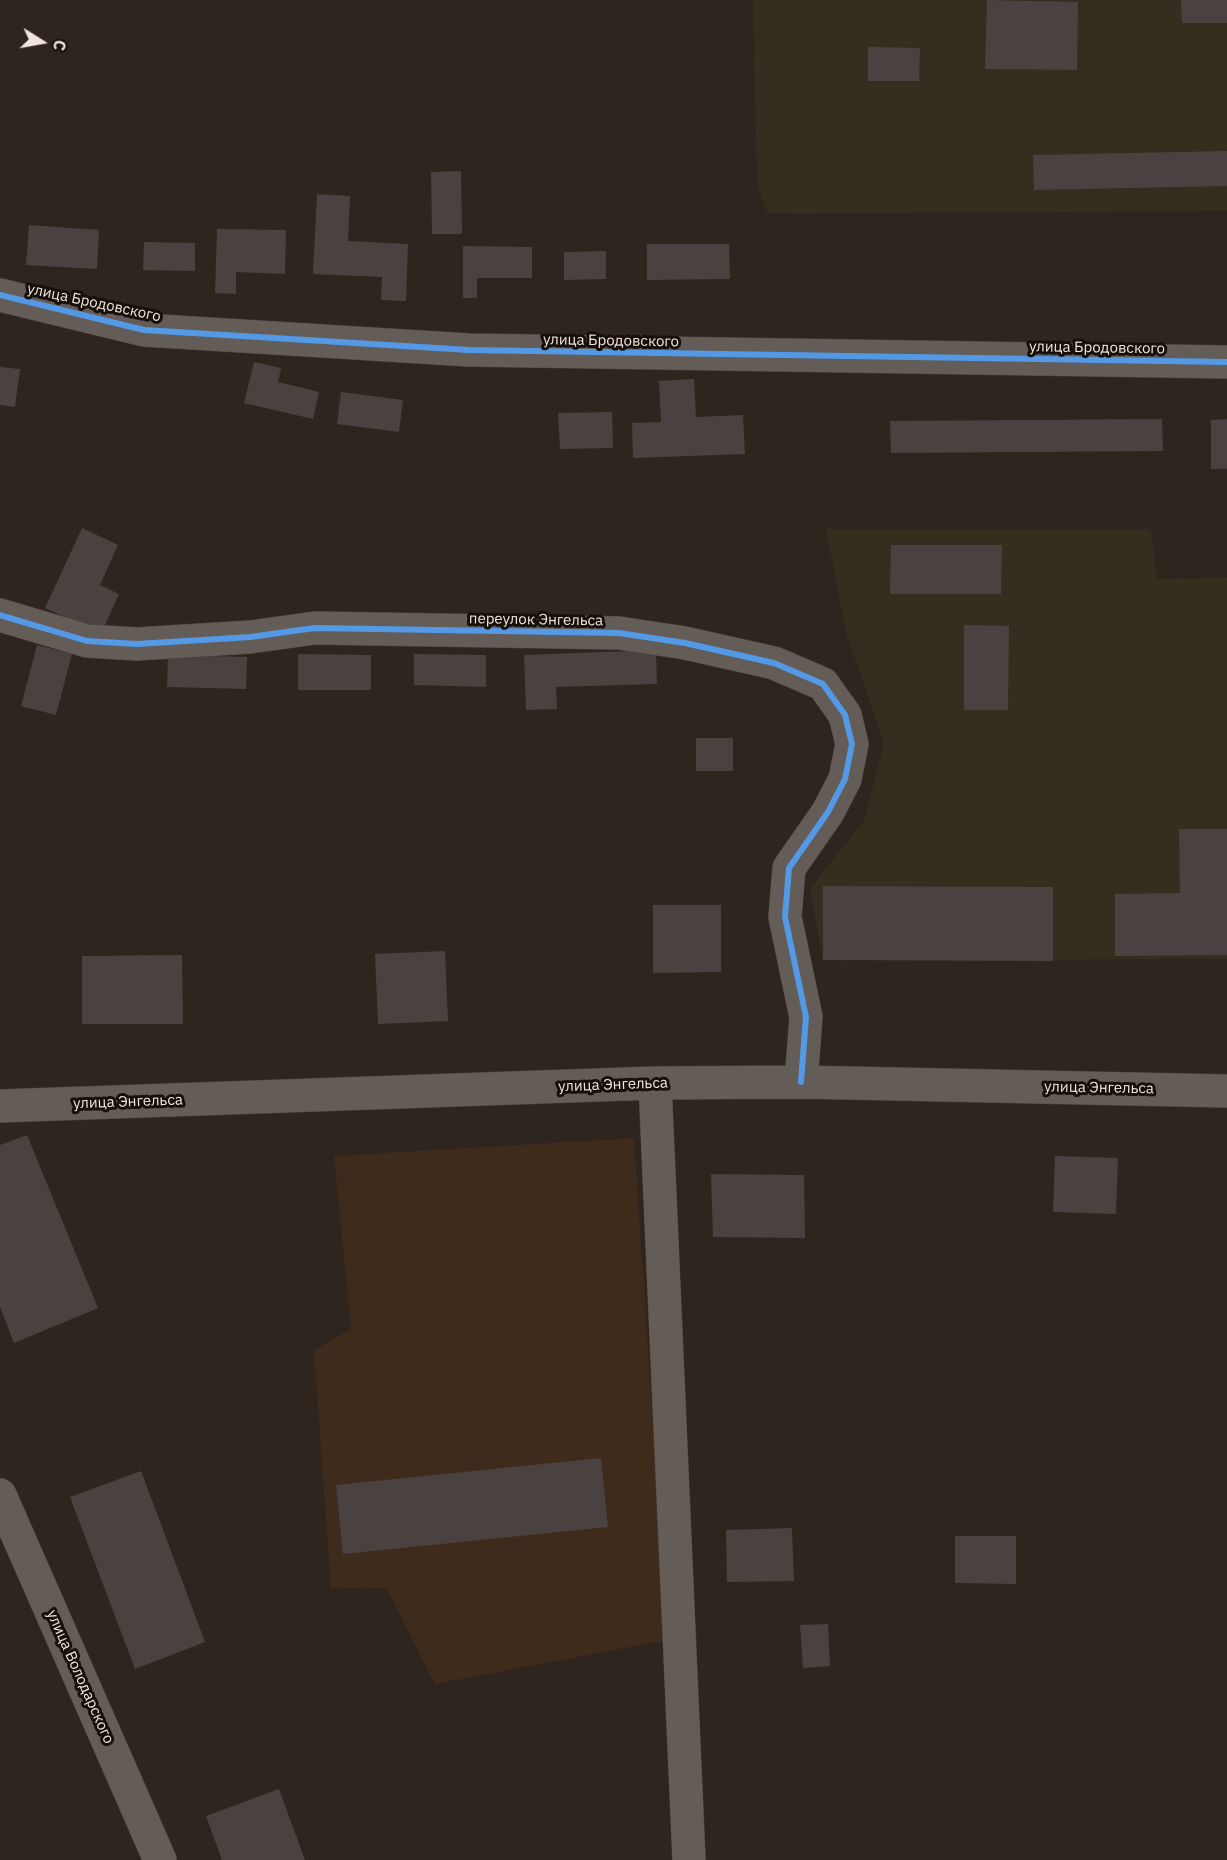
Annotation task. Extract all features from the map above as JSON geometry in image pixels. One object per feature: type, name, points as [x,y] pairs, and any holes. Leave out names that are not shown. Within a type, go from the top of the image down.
[{"type":"street","name":"улица Бродовского","points":[[0,295],[144,330],[469,350],[1227,362]]},
{"type":"street","name":"переулок Энгельса","points":[[0,615],[87,641],[137,644],[250,637],[315,628],[619,633],[685,643],[774,663],[823,684],[845,715],[852,744],[845,779],[828,812],[789,868],[785,917],[806,1017],[801,1082]]},
{"type":"street","name":"улица Энгельса","points":[[0,1106],[655,1083],[801,1082],[1227,1091]]},
{"type":"street","points":[[655,1083],[689,1860]]},
{"type":"street","name":"улица Володарского","points":[[0,1494],[160,1860]]},
{"type":"shaded area","points":[[753,0],[1227,0],[1227,211],[768,214],[757,183]]},
{"type":"shaded area","points":[[826,529],[1151,529],[1157,579],[1227,577],[1227,959],[823,960],[810,888],[864,821],[884,743],[846,633]]},
{"type":"shaded area","points":[[634,1138],[667,1640],[435,1684],[387,1588],[331,1589],[314,1350],[351,1329],[334,1156]]},
{"type":"building","points":[[987,0],[1078,2],[1077,70],[985,69]]},
{"type":"building","points":[[1181,0],[1227,0],[1227,23],[1182,23]]},
{"type":"building","points":[[868,47],[920,48],[919,81],[868,81]]},
{"type":"building","points":[[1227,151],[1227,186],[1034,190],[1033,155]]},
{"type":"building","points":[[461,171],[462,234],[432,234],[431,172]]},
{"type":"building","points":[[317,194],[350,196],[348,241],[408,244],[406,301],[381,300],[382,277],[313,274]]},
{"type":"building","points":[[29,225],[99,230],[97,269],[26,265]]},
{"type":"building","points":[[217,229],[286,230],[285,274],[236,272],[236,294],[215,293]]},
{"type":"building","points":[[144,242],[195,243],[195,271],[143,270]]},
{"type":"building","points":[[647,244],[729,244],[730,279],[647,280]]},
{"type":"building","points":[[463,246],[532,247],[532,278],[477,278],[477,298],[463,298]]},
{"type":"building","points":[[606,251],[606,279],[564,280],[564,252]]},
{"type":"building","points":[[254,362],[281,368],[278,382],[319,392],[313,419],[244,403]]},
{"type":"building","points":[[0,367],[20,369],[15,407],[0,405]]},
{"type":"building","points":[[694,379],[696,417],[743,415],[745,454],[633,458],[632,423],[661,422],[659,381]]},
{"type":"building","points":[[341,392],[403,400],[399,432],[337,424]]},
{"type":"building","points":[[612,412],[613,448],[560,449],[558,413]]},
{"type":"building","points":[[1162,419],[1163,451],[891,453],[890,421]]},
{"type":"building","points":[[1227,419],[1227,469],[1211,469],[1211,420]]},
{"type":"building","points":[[82,528],[118,545],[100,585],[119,594],[101,634],[45,608]]},
{"type":"building","points":[[891,545],[1002,545],[1001,594],[890,594]]},
{"type":"building","points":[[964,625],[1009,626],[1008,710],[964,710]]},
{"type":"building","points":[[37,645],[72,654],[56,715],[21,706]]},
{"type":"building","points":[[656,650],[657,684],[556,687],[557,709],[526,710],[524,655]]},
{"type":"building","points":[[298,654],[371,655],[371,690],[298,690]]},
{"type":"building","points":[[414,654],[486,655],[486,687],[414,685]]},
{"type":"building","points":[[168,655],[247,657],[246,689],[167,687]]},
{"type":"building","points":[[696,738],[733,738],[733,771],[696,771]]},
{"type":"building","points":[[1179,829],[1227,829],[1227,955],[1115,956],[1115,894],[1180,893]]},
{"type":"building","points":[[823,886],[1053,887],[1053,961],[823,960]]},
{"type":"building","points":[[653,905],[721,905],[721,972],[653,973]]},
{"type":"building","points":[[445,951],[448,1021],[378,1024],[375,954]]},
{"type":"building","points":[[182,955],[183,1024],[82,1024],[82,956]]},
{"type":"building","points":[[27,1135],[98,1308],[14,1343],[0,1307],[0,1145]]},
{"type":"building","points":[[1055,1156],[1118,1158],[1116,1214],[1053,1212]]},
{"type":"building","points":[[711,1174],[804,1175],[805,1238],[713,1237]]},
{"type":"building","points":[[601,1458],[608,1527],[343,1554],[336,1485]]},
{"type":"building","points":[[141,1471],[205,1642],[135,1669],[70,1497]]},
{"type":"building","points":[[792,1528],[794,1581],[727,1582],[726,1530]]},
{"type":"building","points":[[955,1536],[1016,1536],[1016,1584],[955,1583]]},
{"type":"building","points":[[828,1624],[830,1666],[803,1668],[800,1625]]},
{"type":"building","points":[[279,1789],[305,1860],[222,1860],[206,1816]]},
{"type":"cycle path","points":[[0,295],[144,330],[469,350],[1227,362]]},
{"type":"cycle path","points":[[0,615],[87,641],[137,644],[250,637],[315,628],[619,633],[685,643],[774,663],[823,684],[845,715],[852,744],[845,779],[828,812],[789,868],[785,917],[806,1017],[801,1082]]}]
